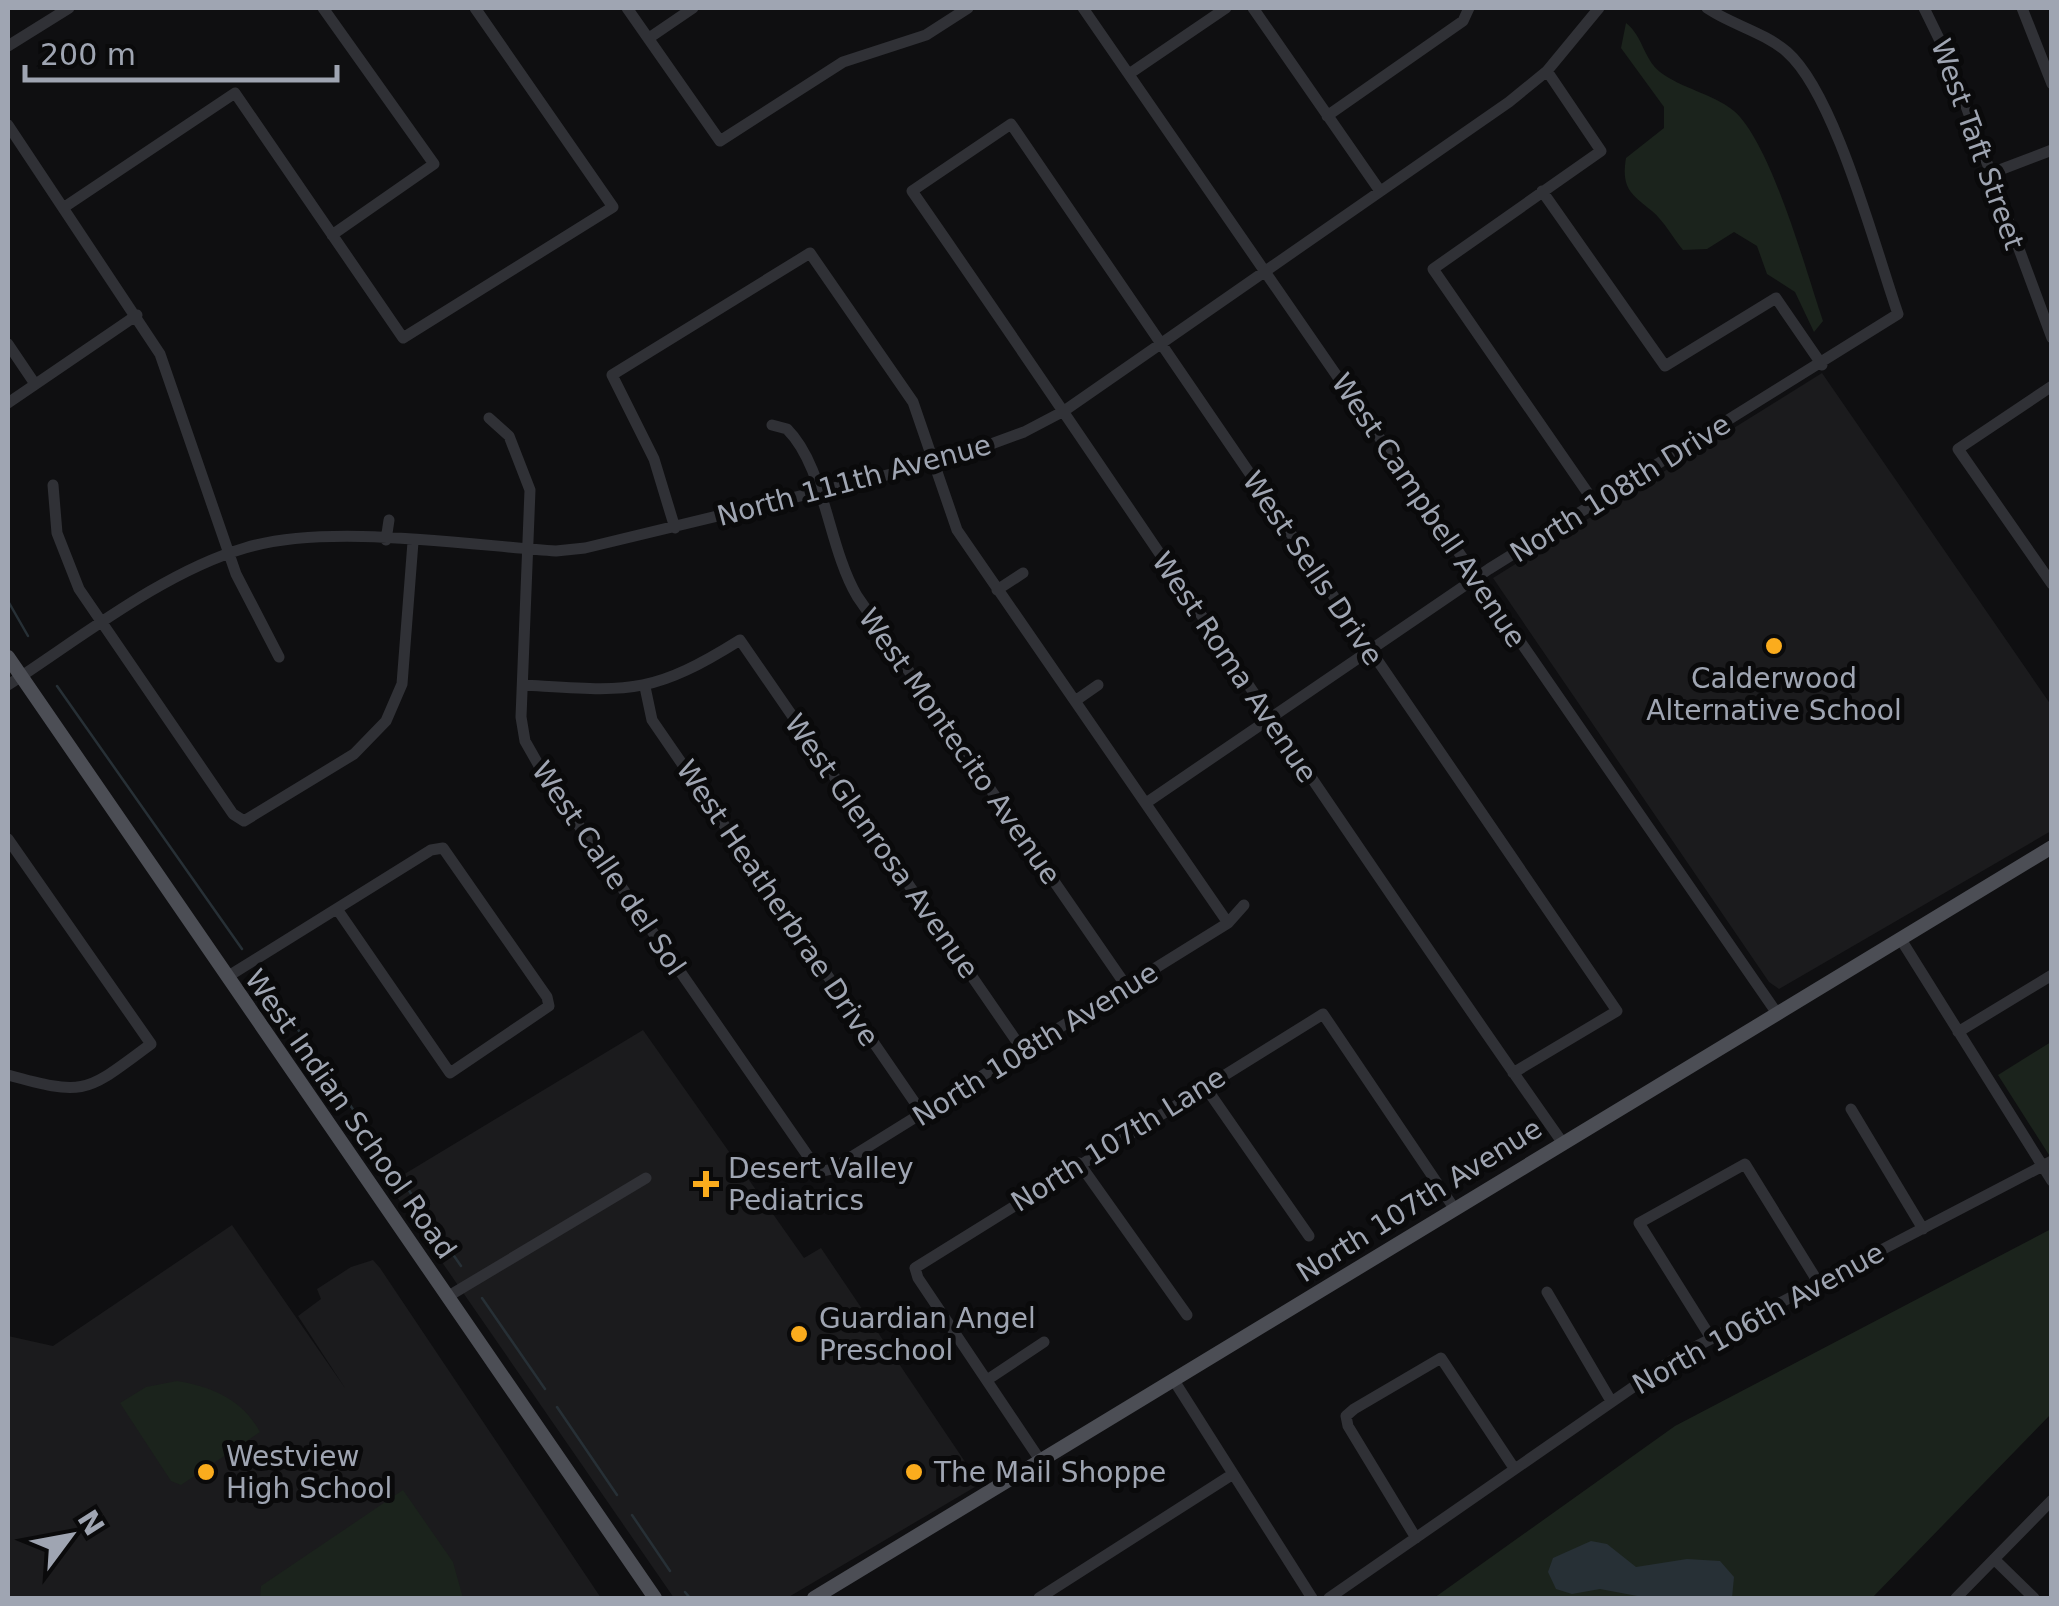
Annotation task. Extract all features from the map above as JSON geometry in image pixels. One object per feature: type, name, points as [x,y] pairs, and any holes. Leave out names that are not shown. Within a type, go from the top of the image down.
[{"type":"main road","name":"West Indian School Road","points":[[8,657],[14,681],[226,977],[655,1598]]},
{"type":"main road","name":"North 107th Avenue","points":[[814,1598],[2052,848]]},
{"type":"street","points":[[8,46],[69,8]]},
{"type":"street","points":[[323,8],[434,164],[332,234]]},
{"type":"street","points":[[63,208],[235,93],[404,338],[612,207],[475,8]]},
{"type":"street","points":[[627,8],[720,141],[844,62],[926,35],[968,8]]},
{"type":"street","points":[[649,38],[693,8]]},
{"type":"street","name":"West Campbell Avenue","points":[[1083,8],[1776,1012]]},
{"type":"street","points":[[1129,74],[1226,8]]},
{"type":"street","points":[[1253,8],[1380,190]]},
{"type":"street","points":[[1327,116],[1463,21],[1469,8]]},
{"type":"street","name":"North 111th Avenue","points":[[14,681],[193,568],[228,553],[297,538],[585,548],[934,464],[1024,432],[1064,411],[1547,71],[1598,8]]},
{"type":"street","name":"North 108th Drive","points":[[1146,803],[1474,578],[1822,365],[1898,314],[1825,107],[1808,74],[1772,41],[1706,8]]},
{"type":"street","name":"West Taft Street","points":[[1924,8],[1947,56],[2052,338]]},
{"type":"street","points":[[2022,8],[2052,84]]},
{"type":"street","points":[[1547,71],[1601,150],[1432,269],[1594,502]]},
{"type":"street","name":"West Roma Avenue","points":[[1011,124],[912,191],[1064,411],[1268,720],[1562,1142]]},
{"type":"street","name":"West Sells Drive","points":[[1011,124],[1368,652],[1617,1011],[1513,1073]]},
{"type":"street","points":[[8,125],[137,315],[168,373],[228,553],[253,613],[279,657]]},
{"type":"street","points":[[1989,174],[2052,150]]},
{"type":"street","points":[[1542,191],[1665,366],[1776,298],[1822,365]]},
{"type":"street","points":[[675,528],[654,458],[612,375],[810,253],[913,402],[940,490],[957,530],[1228,923]]},
{"type":"street","points":[[8,402],[137,315]]},
{"type":"street","points":[[8,344],[35,384]]},
{"type":"street","points":[[2052,386],[1958,449],[2052,584]]},
{"type":"street","name":"West Calle del Sol","points":[[488,418],[509,436],[524,467],[532,508],[521,718],[533,758],[819,1172]]},
{"type":"street","name":"West Montecito Avenue","points":[[772,425],[787,429],[799,440],[835,551],[857,596],[1127,987]]},
{"type":"street","points":[[53,485],[61,548],[79,589],[233,814],[244,821],[354,754],[391,714],[405,662],[413,542]]},
{"type":"street","points":[[386,540],[389,520]]},
{"type":"street","points":[[998,590],[1023,573]]},
{"type":"street","name":"West Glenrosa Avenue","points":[[645,687],[673,679],[740,640],[1024,1052]]},
{"type":"street","points":[[1075,700],[1098,684]]},
{"type":"street","points":[[523,685],[645,687]]},
{"type":"street","name":"West Heatherbrae Drive","points":[[645,687],[652,720],[922,1113]]},
{"type":"street","points":[[391,714],[406,722]]},
{"type":"street","points":[[8,840],[152,1044],[108,1076],[77,1090],[8,1075]]},
{"type":"street","points":[[226,977],[431,850],[443,848],[549,1006],[450,1073],[337,909]]},
{"type":"street","name":"North 108th Avenue","points":[[819,1172],[1024,1052],[1228,923],[1244,906]]},
{"type":"street","points":[[1900,938],[2046,1164],[2052,1181]]},
{"type":"street","points":[[1958,1032],[2052,975]]},
{"type":"street","name":"North 107th Lane","points":[[987,1380],[915,1268],[1204,1084],[1323,1014],[1454,1208]]},
{"type":"street","points":[[1204,1084],[1309,1236]]},
{"type":"street","points":[[1851,1109],[1923,1228]]},
{"type":"street","points":[[1079,1163],[1187,1315]]},
{"type":"street","points":[[1711,1338],[1639,1224],[1744,1164],[1818,1282]]},
{"type":"street","name":"North 106th Avenue","points":[[1330,1598],[1611,1401],[1711,1338],[2046,1164]]},
{"type":"street","points":[[447,1297],[646,1178]]},
{"type":"street","points":[[1547,1292],[1611,1401]]},
{"type":"street","points":[[1040,1460],[987,1380],[1044,1342]]},
{"type":"street","points":[[1416,1538],[1346,1416],[1441,1358],[1514,1468]]},
{"type":"street","points":[[1173,1379],[1312,1598]]},
{"type":"street","points":[[1039,1598],[1233,1474]]},
{"type":"street","points":[[1956,1598],[2052,1500]]},
{"type":"street","points":[[1994,1559],[2034,1598]]},
{"type":"shaded area","points":[[1626,23],[1660,72],[1725,105],[1748,127],[1786,209],[1823,321],[1814,332],[1795,292],[1767,274],[1757,246],[1734,232],[1707,249],[1683,250],[1629,189],[1626,158],[1664,128],[1664,107],[1621,48]]},
{"type":"shaded area","name":"Calderwood Alternative School","points":[[1822,373],[2051,705],[2051,831],[1779,989],[1769,982],[1493,578]]},
{"type":"shaded area","points":[[643,1030],[804,1258],[821,1248],[980,1484],[787,1598],[674,1598],[388,1184]]},
{"type":"shaded area","points":[[2051,1042],[2051,1158],[1998,1075]]},
{"type":"shaded area","name":"Westview High School","points":[[232,1225],[345,1388],[298,1316],[321,1299],[317,1289],[351,1267],[373,1260],[601,1598],[8,1598],[8,1336],[53,1346]]},
{"type":"shaded area","points":[[2051,1229],[2051,1414],[1872,1598],[1434,1598],[1675,1426]]},
{"type":"shaded area","points":[[177,1381],[225,1396],[244,1411],[260,1432],[181,1485],[171,1481],[120,1403],[146,1387]]},
{"type":"shaded area","points":[[403,1490],[453,1562],[463,1598],[260,1598],[261,1586]]},
{"type":"shaded area","points":[[1591,1541],[1607,1544],[1636,1567],[1687,1559],[1720,1561],[1734,1577],[1732,1598],[1648,1598],[1600,1589],[1572,1594],[1556,1589],[1548,1572],[1553,1558]]},
{"type":"waterway","points":[[8,601],[28,636]]},
{"type":"waterway","points":[[57,686],[242,949]]},
{"type":"waterway","points":[[259,973],[461,1266]]},
{"type":"waterway","points":[[482,1298],[545,1389]]},
{"type":"waterway","points":[[557,1407],[617,1495]]},
{"type":"waterway","points":[[632,1515],[670,1571]]},
{"type":"waterway","points":[[685,1592],[690,1598]]},
{"type":"place","name":"Calderwood Alternative School","points":[[1774,646]]},
{"type":"place","name":"Desert Valley Pediatrics","points":[[706,1184]]},
{"type":"place","name":"Guardian Angel Preschool","points":[[799,1334]]},
{"type":"place","name":"Westview High School","points":[[206,1472]]},
{"type":"place","name":"The Mail Shoppe","points":[[914,1472]]}]
